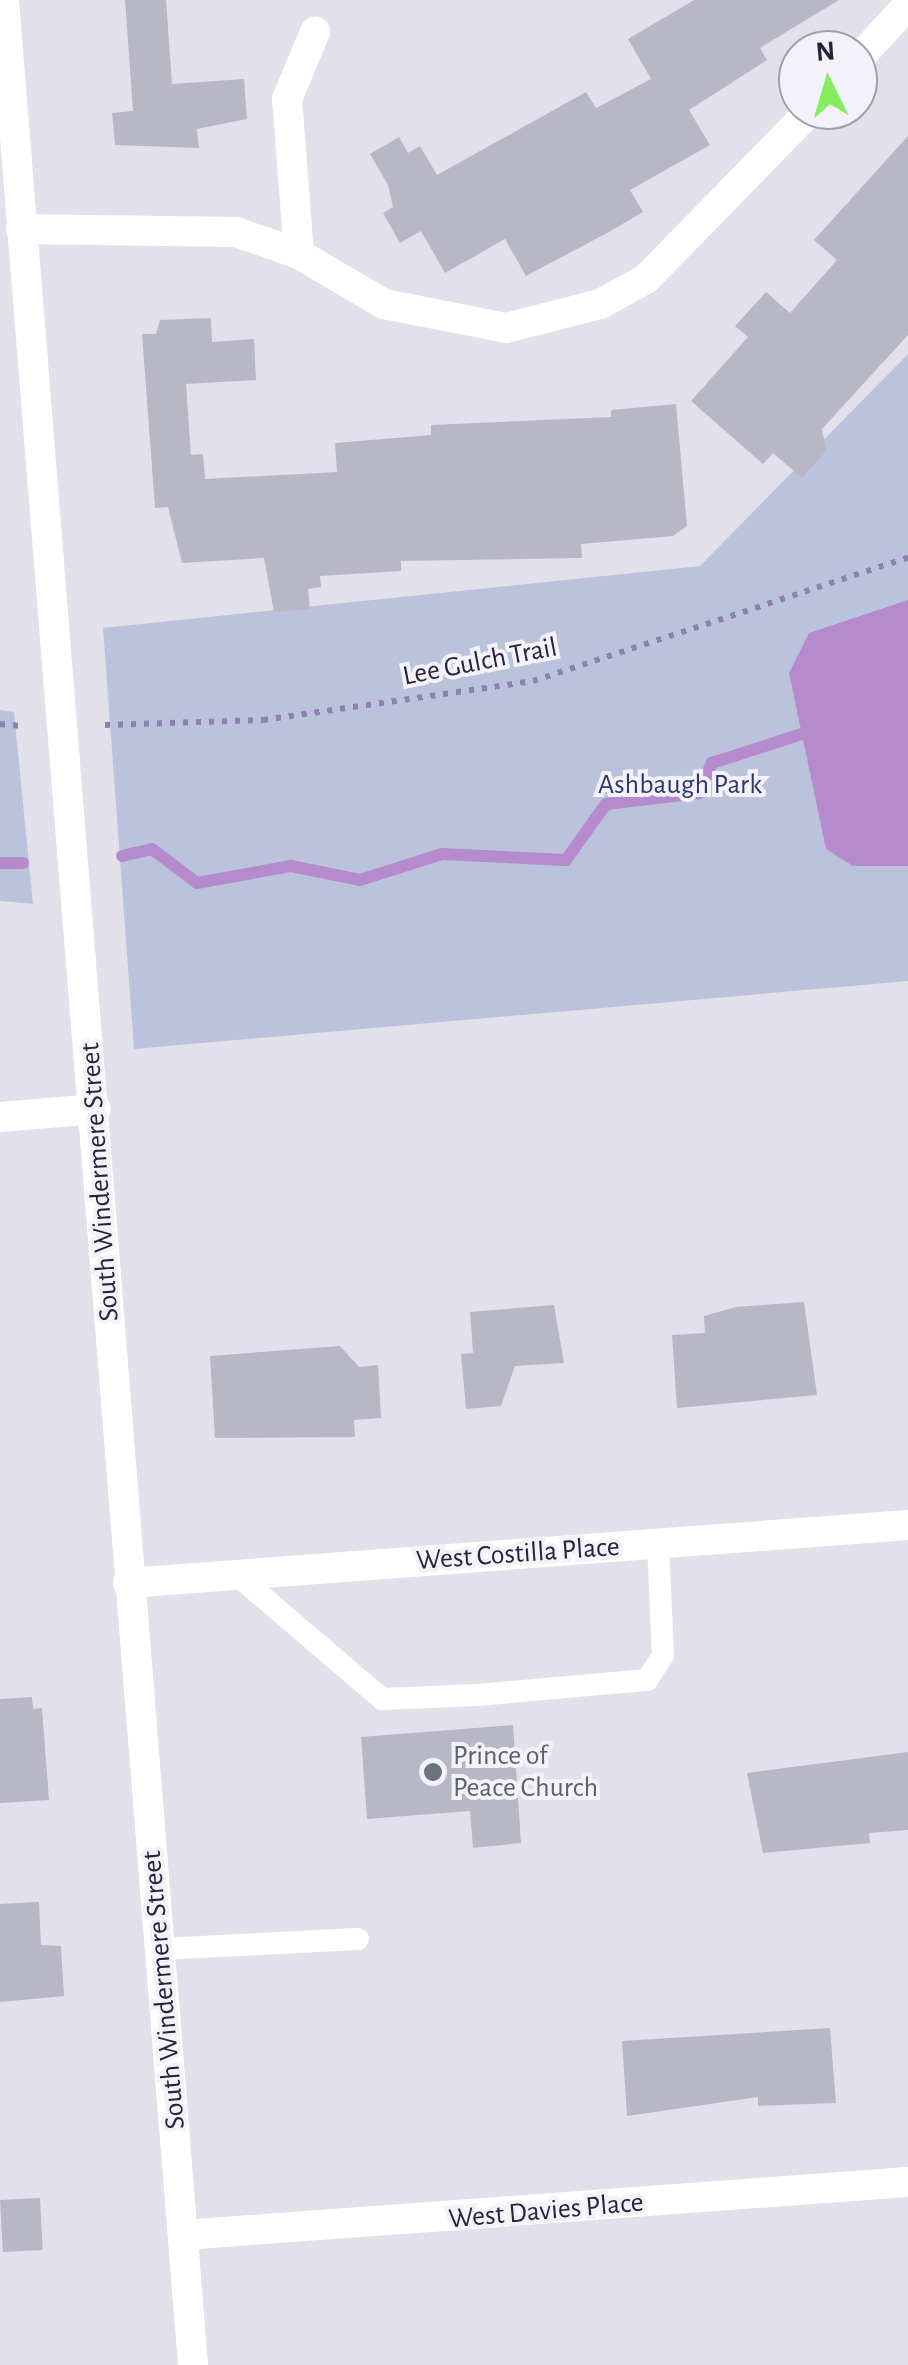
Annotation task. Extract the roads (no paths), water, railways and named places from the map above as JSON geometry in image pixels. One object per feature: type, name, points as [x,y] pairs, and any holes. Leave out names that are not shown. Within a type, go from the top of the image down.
[{"type":"street","name":"South Windermere Street","points":[[4,0],[96,1109],[128,1583],[193,2365]]},
{"type":"street","points":[[878,37],[908,4]]},
{"type":"street","points":[[299,254],[287,99],[315,32]]},
{"type":"street","points":[[21,230],[236,232],[299,254],[427,319],[506,328],[555,320],[600,304],[674,258],[792,130]]},
{"type":"street","points":[[0,1116],[96,1109]]},
{"type":"street","name":"West Costilla Place","points":[[128,1583],[908,1525]]},
{"type":"street","name":"West Davies Place","points":[[183,2235],[908,2182]]},
{"type":"lane","points":[[237,1575],[382,1699],[478,1695],[646,1680],[663,1655],[658,1544]]},
{"type":"lane","points":[[161,1949],[358,1939]]},
{"type":"waterway","points":[[122,856],[152,849],[197,883],[291,866],[360,880],[442,854],[566,860],[606,804],[699,793],[712,763],[802,734]]},
{"type":"waterway","points":[[0,863],[23,863]]},
{"type":"place","name":"Prince of Peace Church","points":[[433,1772]]},
{"type":"park label","name":"Ashbaugh Park","points":[[680,785]]}]
